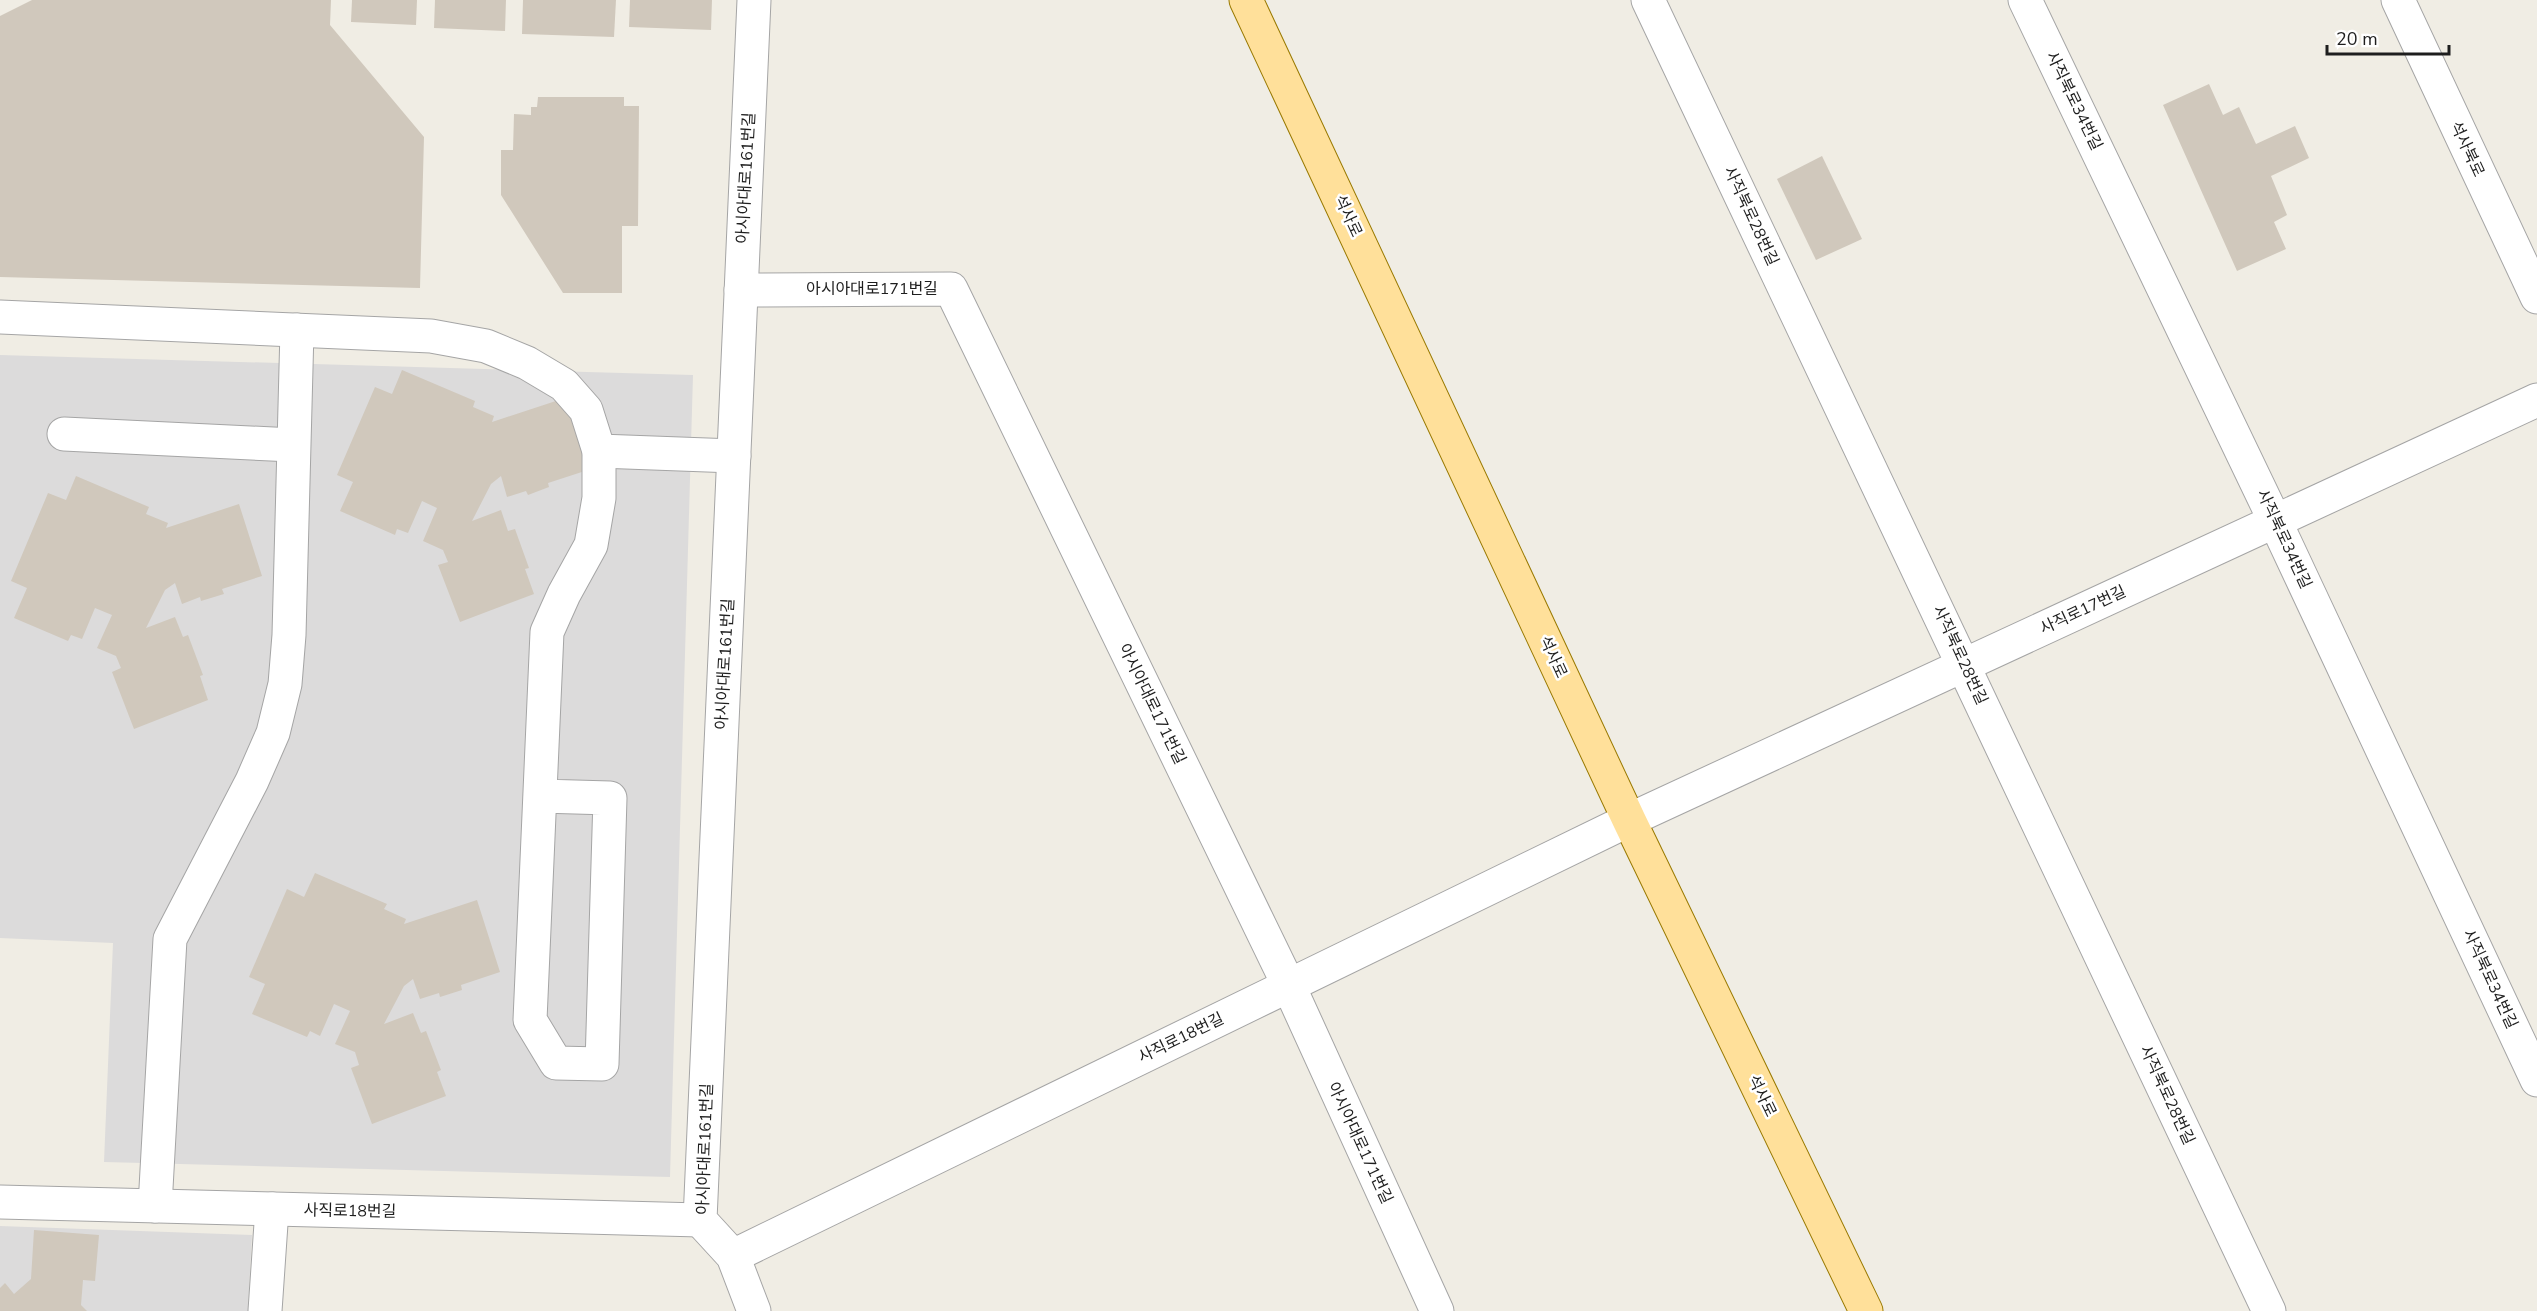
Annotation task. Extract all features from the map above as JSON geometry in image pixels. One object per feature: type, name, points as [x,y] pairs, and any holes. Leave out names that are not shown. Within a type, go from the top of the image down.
[{"type":"main road","name":"석사로","points":[[1255,6],[1629,819],[1866,1311]]},
{"type":"street","name":"아시아대로161번길","points":[[754,0],[700,1220],[733,1256],[754,1311]]},
{"type":"street","name":"사직북로28번길","points":[[1648,0],[1965,664],[2269,1311]]},
{"type":"street","name":"사직북로34번길","points":[[2025,0],[2275,521],[2537,1080]]},
{"type":"street","name":"석사북로","points":[[2398,0],[2537,297]]},
{"type":"street","name":"아시아대로171번길","points":[[741,290],[951,289],[1288,986],[1437,1311]]},
{"type":"street","points":[[0,316],[431,336],[486,346],[527,363],[564,385],[586,410],[599,451],[599,498],[591,545],[564,594],[547,632],[530,1020],[556,1063],[602,1064],[610,798],[540,796]]},
{"type":"street","points":[[155,1206],[170,939],[256,771],[273,733],[285,684],[289,635],[297,330]]},
{"type":"street","name":"사직로17번길","points":[[1629,819],[2537,400]]},
{"type":"street","points":[[64,434],[293,445]]},
{"type":"street","points":[[599,451],[734,456]]},
{"type":"street","name":"사직로18번길","points":[[733,1256],[1629,819]]},
{"type":"street","name":"사직로18번길","points":[[0,1202],[700,1220]]},
{"type":"street","points":[[265,1311],[272,1209]]},
{"type":"shaded area","points":[[0,355],[693,375],[670,1177],[104,1162],[113,943],[0,938]]},
{"type":"shaded area","points":[[0,1226],[252,1235],[248,1311],[0,1311]]},
{"type":"building","points":[[32,0],[331,0],[330,25],[424,137],[420,288],[0,277],[0,16]]},
{"type":"building","points":[[352,0],[417,0],[416,25],[351,22]]},
{"type":"building","points":[[435,0],[506,0],[505,31],[434,28]]},
{"type":"building","points":[[523,0],[616,0],[614,37],[522,34]]},
{"type":"building","points":[[630,0],[712,0],[711,30],[629,27]]},
{"type":"building","points":[[2209,84],[2223,115],[2239,107],[2256,144],[2295,126],[2309,158],[2271,176],[2287,215],[2274,222],[2286,249],[2237,271],[2163,105]]},
{"type":"building","points":[[538,97],[624,97],[624,106],[639,106],[638,226],[622,226],[622,293],[563,293],[501,195],[501,150],[513,150],[514,114],[531,115],[531,107],[537,107]]},
{"type":"building","points":[[1822,156],[1862,239],[1816,260],[1777,179]]},
{"type":"building","points":[[402,370],[475,401],[473,407],[494,416],[492,422],[565,398],[588,470],[548,483],[549,487],[528,495],[526,491],[507,497],[501,476],[491,484],[472,521],[501,510],[508,531],[515,529],[529,568],[525,569],[534,594],[460,622],[438,565],[448,562],[443,550],[423,541],[437,508],[422,501],[408,533],[397,529],[395,535],[340,511],[353,482],[337,475],[375,387],[392,394]]},
{"type":"building","points":[[76,476],[149,507],[146,514],[168,523],[166,528],[239,504],[262,576],[222,589],[224,594],[201,601],[200,597],[182,604],[175,583],[165,590],[146,628],[175,617],[183,637],[188,635],[203,675],[200,676],[208,700],[134,729],[112,672],[121,668],[116,656],[97,648],[112,615],[95,608],[82,639],[71,635],[68,641],[14,618],[27,588],[11,581],[48,493],[66,500]]},
{"type":"building","points":[[315,873],[387,904],[384,909],[406,919],[404,924],[477,900],[500,972],[461,985],[462,990],[440,997],[439,993],[420,999],[413,979],[404,986],[384,1024],[413,1013],[421,1033],[426,1031],[441,1070],[437,1072],[446,1096],[372,1124],[351,1068],[359,1065],[355,1052],[335,1044],[350,1011],[334,1004],[320,1036],[310,1031],[307,1037],[252,1014],[265,984],[249,977],[287,889],[304,897]]},
{"type":"building","points":[[34,1230],[99,1235],[95,1281],[83,1280],[81,1305],[87,1311],[0,1311],[0,1288],[5,1283],[14,1294],[31,1279]]}]
